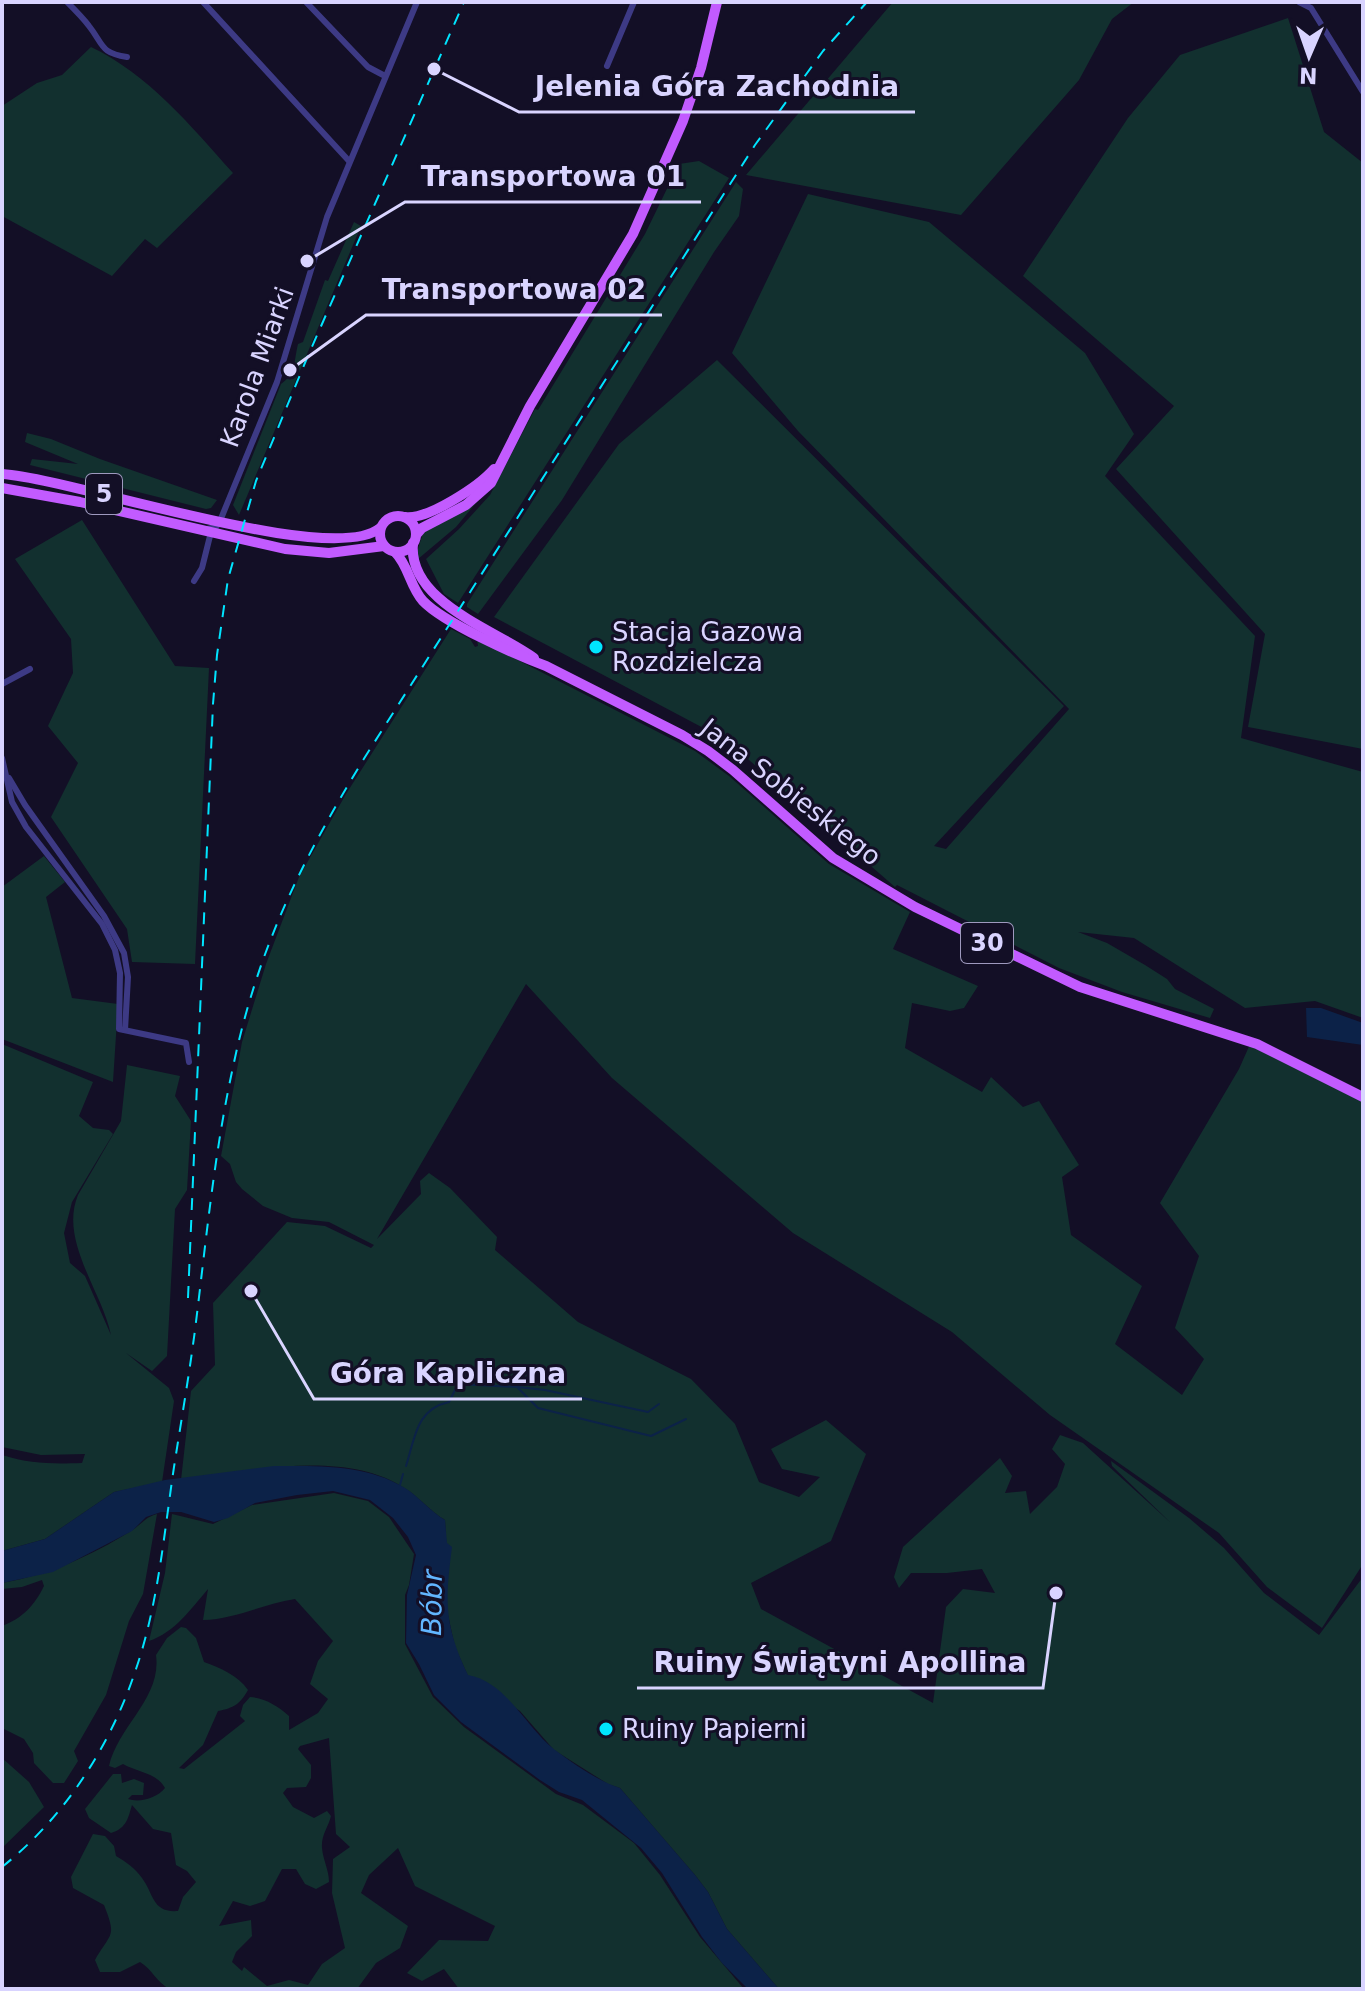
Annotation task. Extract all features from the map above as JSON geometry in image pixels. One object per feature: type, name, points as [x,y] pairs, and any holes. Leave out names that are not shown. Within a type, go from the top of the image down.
[{"type":"main road","name":"5","points":[[395,552],[406,550],[422,528],[479,496],[498,473],[530,406],[633,234],[662,173],[693,94],[717,2]]},
{"type":"main road","name":"5","points":[[2,474],[61,484],[282,535],[321,539],[363,536],[380,528],[390,517],[417,517],[475,487],[503,458]]},
{"type":"main road","name":"5","points":[[2,488],[49,495],[295,550],[329,553],[384,546]]},
{"type":"main road","points":[[405,517],[412,522],[415,539]]},
{"type":"main road","points":[[380,528],[384,546],[395,552]]},
{"type":"main road","name":"Jana Sobieskiego","points":[[415,539],[413,554],[422,577],[436,598],[546,666],[698,744],[733,770],[833,858],[915,907],[1080,987],[1257,1044],[1363,1097]]},
{"type":"main road","name":"Jana Sobieskiego","points":[[395,552],[403,562],[415,590],[433,609],[519,657],[546,666]]},
{"type":"street","points":[[67,2],[91,29],[103,49],[127,57]]},
{"type":"street","points":[[203,2],[349,161]]},
{"type":"street","points":[[306,2],[368,67],[385,76]]},
{"type":"street","name":"Karola Miarki","points":[[220,521],[277,382],[327,217],[417,2]]},
{"type":"street","points":[[607,66],[634,2]]},
{"type":"street","points":[[1299,2],[1311,8],[1363,92]]},
{"type":"street","points":[[195,529],[212,528],[220,521],[226,532],[242,540]]},
{"type":"street","points":[[194,581],[202,568],[211,532]]},
{"type":"street","points":[[2,684],[30,669]]},
{"type":"street","points":[[2,758],[12,802],[26,827],[109,937],[120,973],[119,1029],[186,1043],[189,1062]]},
{"type":"street","points":[[5,771],[25,805],[104,916],[124,953],[128,977],[125,1030]]},
{"type":"green space","points":[[893,2],[1134,2],[1112,19],[1079,80],[961,215],[746,175]]},
{"type":"green space","points":[[1288,18],[1324,132],[1363,163],[1363,749],[1248,727],[1265,634],[1116,469],[1174,406],[1023,276],[1128,118],[1180,55]]},
{"type":"green space","points":[[91,47],[112,58],[150,86],[233,173],[157,248],[145,239],[112,276],[2,216],[2,106],[37,83],[62,75]]},
{"type":"green space","points":[[699,161],[729,178],[458,603],[444,594],[426,559],[490,495],[535,409],[538,410],[645,234],[679,164]]},
{"type":"green space","points":[[736,182],[743,189],[739,216],[562,500],[478,614],[467,604]]},
{"type":"green space","points":[[808,194],[929,222],[1085,353],[1134,434],[1105,476],[1255,636],[1241,738],[1363,772],[1363,1018],[1315,1001],[1245,1008],[1134,938],[1078,932],[1107,943],[1167,979],[1175,989],[1214,1009],[1210,1018],[1122,992],[1059,968],[897,885],[895,887],[726,740],[494,617],[619,444],[717,360],[1064,706],[934,846],[946,849],[1069,709],[798,431],[732,353]]},
{"type":"green space","points":[[354,222],[361,226],[239,515],[233,505],[281,384],[292,371],[298,344],[303,342],[325,280],[328,281]]},
{"type":"green space","points":[[27,433],[217,500],[206,509],[30,465],[32,459],[78,464],[25,442]]},
{"type":"green space","points":[[480,498],[456,527],[418,559],[423,533]]},
{"type":"green space","points":[[82,520],[175,666],[209,668],[195,964],[132,962],[127,929],[51,817],[78,763],[48,726],[73,673],[71,639],[15,559]]},
{"type":"green space","points":[[451,629],[470,639],[475,647],[478,646],[477,639],[695,751],[729,776],[829,864],[910,912],[893,949],[978,986],[964,1008],[950,1011],[912,1003],[905,1048],[982,1092],[991,1077],[1023,1107],[1039,1101],[1079,1165],[1062,1177],[1071,1235],[1142,1286],[1115,1344],[1182,1395],[1204,1359],[1175,1328],[1199,1256],[1160,1203],[1239,1069],[1251,1042],[1363,1097],[1363,1564],[1322,1628],[1267,1587],[1219,1533],[1050,1415],[952,1332],[793,1233],[612,1078],[526,984],[377,1239],[421,1194],[420,1181],[429,1173],[450,1188],[497,1237],[495,1250],[578,1322],[691,1379],[735,1424],[759,1482],[799,1497],[820,1477],[782,1469],[771,1449],[826,1420],[866,1454],[831,1541],[751,1583],[761,1609],[933,1703],[946,1607],[963,1589],[995,1593],[982,1569],[911,1573],[899,1588],[894,1577],[903,1547],[1000,1458],[1012,1476],[1005,1493],[1026,1491],[1030,1514],[1057,1487],[1065,1464],[1052,1449],[1060,1435],[1083,1443],[1171,1523],[1112,1466],[1111,1461],[1189,1518],[1224,1548],[1264,1593],[1319,1635],[1363,1577],[1363,1989],[779,1989],[727,1929],[708,1892],[695,1875],[620,1788],[608,1784],[554,1750],[520,1711],[468,1676],[455,1647],[446,1606],[445,1520],[406,1489],[382,1476],[355,1469],[296,1466],[181,1480],[191,1391],[215,1365],[213,1303],[287,1222],[325,1226],[371,1248],[374,1245],[329,1222],[292,1218],[263,1206],[236,1182],[230,1164],[221,1156],[242,1042],[266,964],[299,877],[346,794]]},
{"type":"green space","points":[[44,856],[65,882],[46,897],[72,998],[118,1004],[113,1082],[2,1039],[2,887]]},
{"type":"green space","points":[[2,1044],[93,1082],[79,1116],[93,1128],[109,1130],[113,1134],[72,1202],[64,1233],[70,1263],[85,1276],[111,1335],[78,1248],[74,1212],[78,1195],[121,1121],[127,1065],[180,1076],[175,1096],[191,1121],[187,1190],[175,1209],[167,1356],[152,1371],[126,1353],[169,1388],[174,1401],[162,1482],[114,1492],[45,1539],[2,1551],[2,1455],[32,1462],[82,1463],[85,1454],[41,1455],[2,1447]]},
{"type":"green space","points":[[334,1493],[368,1501],[389,1517],[414,1554],[405,1595],[405,1644],[433,1697],[464,1727],[556,1794],[583,1805],[634,1843],[660,1875],[700,1937],[744,1989],[459,1989],[444,1969],[422,1981],[407,1973],[439,1940],[488,1941],[495,1926],[415,1886],[398,1848],[369,1875],[361,1893],[408,1926],[400,1948],[376,1963],[357,1989],[170,1989],[140,1962],[120,1972],[100,1972],[95,1960],[110,1934],[108,1916],[104,1905],[73,1888],[71,1877],[93,1834],[105,1836],[114,1846],[116,1856],[139,1874],[158,1906],[163,1909],[178,1911],[183,1897],[196,1882],[187,1871],[176,1865],[171,1833],[153,1829],[132,1805],[124,1825],[111,1833],[89,1818],[85,1809],[113,1774],[121,1774],[122,1783],[134,1779],[144,1783],[143,1795],[132,1795],[128,1799],[148,1799],[165,1788],[152,1776],[123,1764],[115,1768],[109,1766],[121,1738],[152,1685],[156,1655],[167,1638],[181,1627],[186,1628],[196,1638],[204,1662],[234,1676],[248,1690],[236,1705],[218,1711],[203,1745],[179,1768],[184,1769],[245,1721],[240,1716],[243,1705],[250,1697],[266,1701],[285,1712],[289,1716],[289,1730],[318,1713],[328,1699],[310,1684],[318,1661],[333,1641],[295,1599],[203,1620],[208,1589],[174,1626],[149,1641],[165,1573],[172,1514],[213,1524],[252,1505]],"holes":[[[329,1738],[336,1834],[350,1847],[333,1859],[332,1893],[345,1948],[322,1964],[308,1985],[289,1980],[267,1986],[244,1967],[242,1971],[232,1962],[236,1952],[252,1936],[251,1920],[219,1926],[233,1901],[250,1906],[265,1901],[282,1869],[296,1869],[305,1884],[316,1889],[329,1882],[322,1843],[331,1816],[327,1811],[314,1818],[293,1807],[283,1793],[287,1788],[306,1787],[311,1778],[311,1765],[298,1749],[300,1746]]]},
{"type":"green space","points":[[157,1514],[143,1594],[129,1621],[106,1695],[74,1751],[78,1761],[64,1783],[53,1783],[34,1763],[33,1753],[24,1739],[2,1728],[2,1626],[27,1610],[44,1586],[42,1580],[22,1587],[2,1589],[2,1583],[52,1570],[85,1556]]},
{"type":"green space","points":[[2,1758],[29,1782],[44,1807],[2,1848]]},
{"type":"water","points":[[1306,1008],[1321,1008],[1363,1023],[1363,1045],[1307,1037]]},
{"type":"water","name":"Bóbr","points":[[274,1466],[341,1468],[374,1474],[405,1488],[445,1520],[447,1543],[452,1547],[448,1612],[454,1642],[468,1675],[482,1679],[505,1696],[555,1750],[595,1777],[620,1788],[695,1875],[708,1892],[727,1929],[779,1989],[748,1989],[702,1937],[662,1873],[641,1848],[582,1800],[559,1792],[540,1780],[461,1722],[434,1695],[406,1643],[407,1595],[416,1555],[408,1537],[393,1518],[370,1500],[333,1491],[297,1495],[255,1503],[214,1522],[181,1512],[161,1512],[146,1517],[132,1531],[53,1572],[2,1583],[2,1551],[45,1539],[114,1492],[165,1480]]},
{"type":"waterway","points":[[406,1466],[423,1418],[449,1402],[458,1384],[517,1387],[538,1408],[651,1436],[686,1419]]},
{"type":"waterway","points":[[518,1387],[648,1412],[659,1404]]},
{"type":"waterway","points":[[400,1485],[403,1474]]},
{"type":"railway","points":[[188,1298],[213,704],[228,579],[256,481],[464,2]]},
{"type":"railway","points":[[2,1867],[46,1826],[83,1778],[126,1697],[144,1645],[160,1569],[226,1100],[255,982],[302,869],[365,757],[755,145],[823,51],[867,2]]},
{"type":"place","name":"Jelenia Góra Zachodnia","points":[[434,69]]},
{"type":"place","name":"Transportowa 01","points":[[307,261]]},
{"type":"place","name":"Transportowa 02","points":[[290,370]]},
{"type":"place","name":"Stacja Gazowa Rozdzielcza","points":[[596,647]]},
{"type":"place","name":"Góra Kapliczna","points":[[251,1291]]},
{"type":"place","name":"Ruiny Świątyni Apollina","points":[[1056,1593]]},
{"type":"place","name":"Ruiny Papierni","points":[[606,1729]]}]
